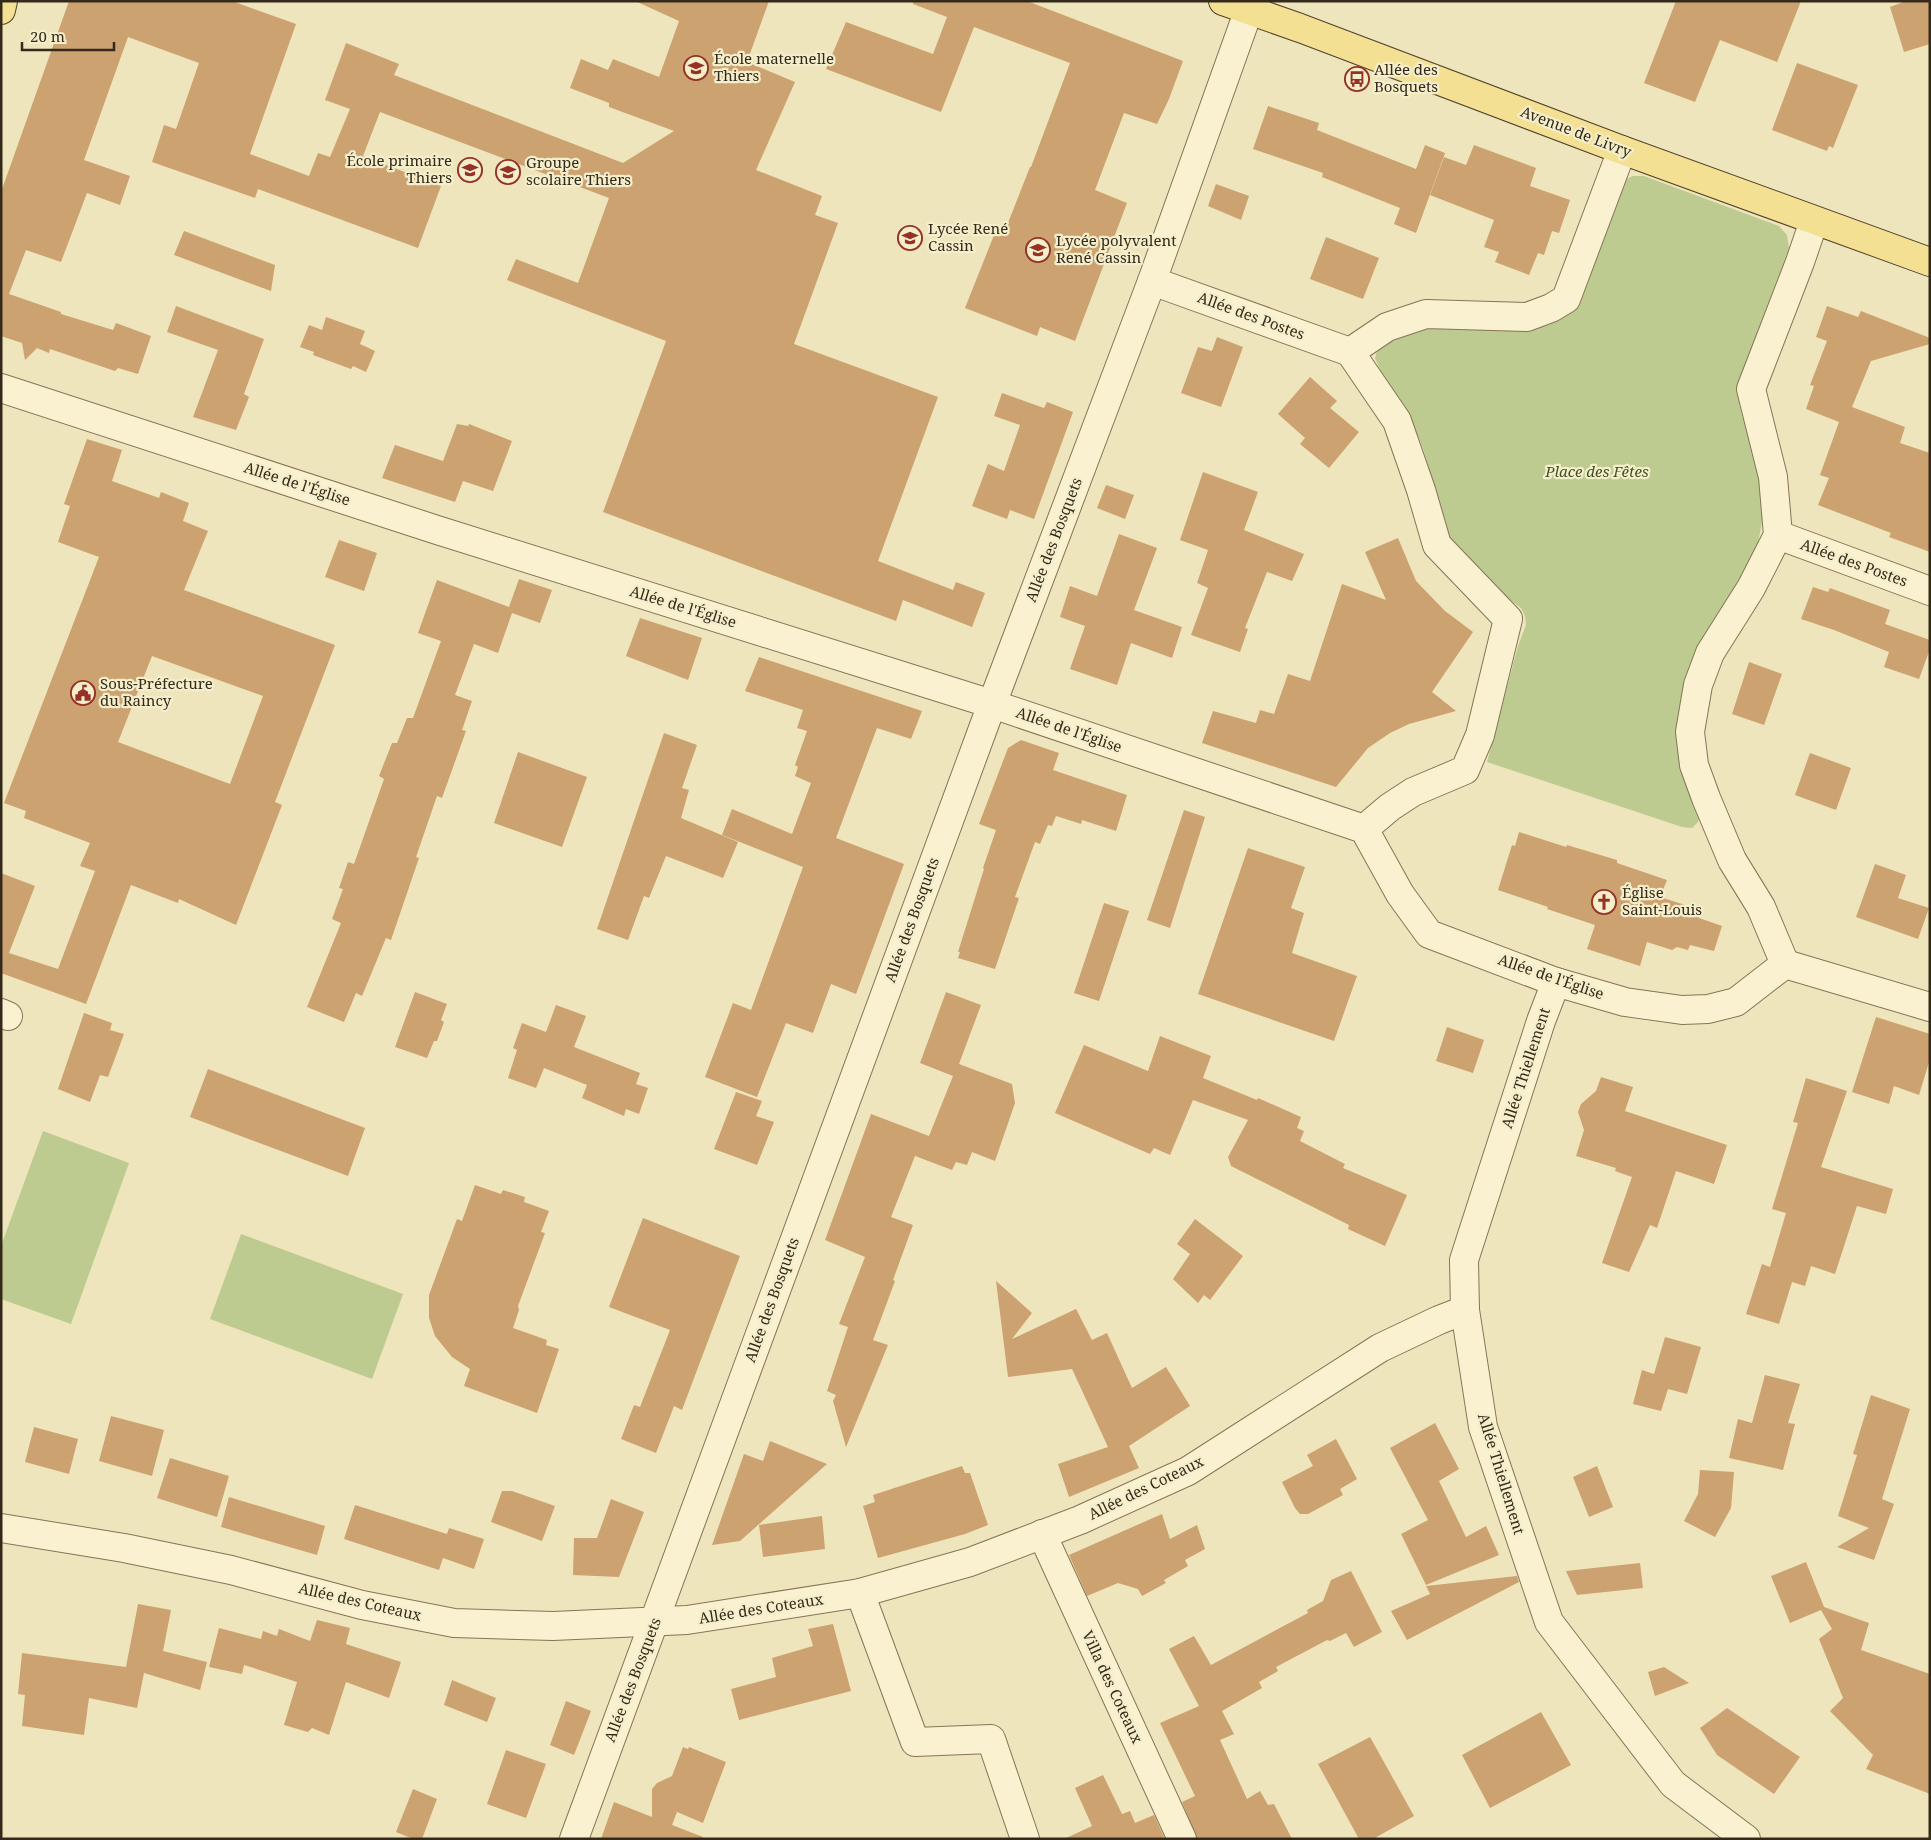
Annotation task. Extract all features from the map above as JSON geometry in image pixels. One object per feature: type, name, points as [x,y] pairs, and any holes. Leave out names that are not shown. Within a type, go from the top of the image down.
[{"type":"main road","points":[[1,10],[3,1]]},
{"type":"main road","name":"Avenue de Livry","points":[[1223,1],[1251,6],[1622,150],[1930,262]]},
{"type":"street","name":"Allée des Bosquets","points":[[574,1839],[992,704],[1152,280],[1251,6]]},
{"type":"street","points":[[1364,829],[1390,807],[1413,792],[1465,770],[1480,736],[1508,619],[1437,545],[1421,490],[1397,421],[1350,352],[1386,327],[1426,314],[1527,317],[1551,308],[1566,298],[1622,150]]},
{"type":"street","points":[[1814,221],[1751,389],[1774,477],[1778,534],[1751,588],[1710,653],[1698,685],[1690,732],[1694,765],[1732,860],[1761,907],[1785,964],[1930,1007]]},
{"type":"street","name":"Allée des Postes","points":[[1152,280],[1350,352]]},
{"type":"street","name":"Allée de l'Église","points":[[1,388],[437,530],[992,704],[1364,829],[1400,894],[1430,934],[1556,982],[1626,1002],[1682,1010],[1708,1009],[1736,1002],[1785,964]]},
{"type":"street","name":"Allée des Postes","points":[[1778,534],[1930,591]]},
{"type":"street","name":"Allée Thiellement","points":[[1556,982],[1541,1021],[1464,1260],[1465,1310],[1483,1426],[1549,1622],[1673,1784],[1746,1839]]},
{"type":"street","name":"Allée des Coteaux","points":[[1,1528],[124,1548],[231,1570],[362,1605],[454,1623],[553,1626],[655,1623],[687,1620],[860,1593],[970,1562],[1080,1520],[1188,1471],[1380,1348],[1465,1310]]},
{"type":"street","name":"Villa des Coteaux","points":[[1042,1534],[1182,1839]]},
{"type":"street","points":[[860,1593],[915,1742],[991,1739],[1025,1839]]},
{"type":"green space","name":"Place des Fêtes","points":[[1633,176],[1644,176],[1779,226],[1787,235],[1789,248],[1738,385],[1744,422],[1761,468],[1763,480],[1762,518],[1755,556],[1687,678],[1681,701],[1678,732],[1700,815],[1698,822],[1692,828],[1682,827],[1487,762],[1518,646],[1526,625],[1525,616],[1521,608],[1487,582],[1467,562],[1450,539],[1440,515],[1419,438],[1375,358],[1379,345],[1388,338],[1438,325],[1487,330],[1549,325],[1562,316],[1622,181]]},
{"type":"green space","points":[[43,1131],[129,1163],[71,1324],[1,1299],[1,1246]]},
{"type":"green space","points":[[241,1234],[403,1294],[372,1379],[210,1319]]},
{"type":"building","points":[[69,1],[232,1],[296,24],[250,154],[309,176],[318,153],[330,157],[350,109],[325,100],[346,43],[399,64],[394,75],[623,163],[674,131],[609,107],[609,103],[570,88],[581,59],[608,70],[613,59],[659,77],[679,21],[635,1],[769,1],[747,62],[795,82],[756,170],[822,196],[815,215],[838,223],[794,344],[938,397],[878,561],[953,590],[956,582],[985,593],[972,627],[903,600],[896,621],[603,512],[666,341],[507,280],[516,259],[578,283],[609,198],[380,112],[363,156],[441,186],[418,248],[258,189],[255,198],[152,162],[164,125],[176,129],[199,63],[128,37],[84,160],[130,176],[120,205],[87,193],[61,262],[26,250],[9,294],[61,312],[61,314],[113,330],[116,323],[151,336],[138,374],[118,368],[115,371],[50,349],[49,353],[37,348],[25,360],[22,343],[1,336],[1,192]]},
{"type":"building","points":[[913,1],[1027,1],[1183,61],[1169,99],[1157,124],[1124,113],[1095,190],[1127,203],[1075,341],[1040,327],[1037,336],[965,308],[998,225],[1006,228],[1070,63],[974,27],[941,112],[826,69],[846,22],[933,54],[947,17],[913,4]]},
{"type":"building","points":[[1676,1],[1801,1],[1777,62],[1720,40],[1695,102],[1644,83]]},
{"type":"building","points":[[1906,1],[1930,1],[1930,44],[1904,52],[1890,7]]},
{"type":"building","points":[[1797,63],[1858,85],[1833,148],[1829,146],[1827,151],[1772,130]]},
{"type":"building","points":[[1268,106],[1319,123],[1317,130],[1416,169],[1425,145],[1445,153],[1416,233],[1394,224],[1400,208],[1322,177],[1323,173],[1253,149]]},
{"type":"building","points":[[1474,145],[1536,168],[1530,186],[1570,200],[1559,233],[1552,231],[1544,255],[1538,253],[1529,275],[1495,262],[1499,252],[1484,247],[1494,220],[1430,195],[1444,157],[1466,165]]},
{"type":"building","points":[[1216,184],[1249,196],[1241,220],[1208,206]]},
{"type":"building","points":[[184,231],[275,265],[271,291],[174,255]]},
{"type":"building","points":[[1326,237],[1379,258],[1363,299],[1310,279]]},
{"type":"building","points":[[176,306],[264,339],[244,394],[249,397],[236,430],[193,417],[218,350],[167,332]]},
{"type":"building","points":[[1827,306],[1858,317],[1861,311],[1930,338],[1930,344],[1871,361],[1852,407],[1905,427],[1900,443],[1930,453],[1930,552],[1889,537],[1891,533],[1818,505],[1829,478],[1820,475],[1839,422],[1806,409],[1814,386],[1810,385],[1827,341],[1816,337]]},
{"type":"building","points":[[326,317],[365,331],[360,344],[375,351],[366,372],[353,366],[351,369],[313,355],[314,352],[300,347],[309,325],[322,330]]},
{"type":"building","points":[[1217,337],[1243,347],[1221,407],[1181,393],[1198,347],[1212,351]]},
{"type":"building","points":[[1310,377],[1337,401],[1330,408],[1359,432],[1329,468],[1300,444],[1305,438],[1278,414]]},
{"type":"building","points":[[1002,393],[1044,408],[1047,402],[1073,412],[1034,519],[1010,510],[1007,519],[972,506],[988,464],[1004,471],[1020,425],[994,416]]},
{"type":"building","points":[[457,424],[468,426],[469,424],[512,441],[493,491],[463,481],[455,502],[382,478],[395,445],[443,461]]},
{"type":"building","points":[[87,439],[122,450],[112,481],[159,498],[161,492],[189,503],[183,521],[208,531],[184,590],[335,645],[275,802],[282,805],[236,925],[179,899],[178,903],[131,885],[86,1004],[1,973],[1,873],[35,886],[9,953],[58,969],[95,871],[80,866],[90,843],[24,818],[26,811],[4,803],[99,557],[58,542],[70,506],[64,504]],"holes":[[[152,656],[263,696],[230,784],[118,742]]]},
{"type":"building","points":[[1203,472],[1258,492],[1244,530],[1304,554],[1292,581],[1267,572],[1245,628],[1248,629],[1240,652],[1191,635],[1208,588],[1197,583],[1208,550],[1180,540]]},
{"type":"building","points":[[1106,485],[1134,495],[1125,519],[1097,508]]},
{"type":"building","points":[[1119,534],[1157,548],[1134,610],[1182,627],[1172,658],[1131,643],[1117,685],[1070,669],[1085,626],[1060,617],[1070,586],[1097,596]]},
{"type":"building","points":[[1398,538],[1416,581],[1445,611],[1473,632],[1432,692],[1456,711],[1409,724],[1390,733],[1368,748],[1336,787],[1202,743],[1213,711],[1256,723],[1260,710],[1274,714],[1288,674],[1310,681],[1342,584],[1386,600],[1365,552]]},
{"type":"building","points":[[339,540],[377,553],[364,591],[325,577]]},
{"type":"building","points":[[519,579],[552,590],[540,623],[512,613],[498,653],[474,644],[455,695],[472,701],[462,730],[466,731],[442,798],[437,796],[416,857],[419,858],[391,940],[386,938],[362,996],[356,993],[344,1022],[307,1007],[341,923],[332,919],[343,889],[339,888],[348,862],[354,864],[384,779],[379,776],[392,743],[397,743],[407,718],[413,718],[441,641],[418,633],[437,580],[509,607]]},
{"type":"building","points":[[1813,587],[1828,592],[1830,588],[1890,610],[1885,624],[1930,640],[1930,649],[1919,679],[1884,667],[1889,652],[1801,619]]},
{"type":"building","points":[[640,618],[702,638],[688,680],[626,656]]},
{"type":"building","points":[[759,657],[922,711],[911,739],[877,728],[836,838],[904,864],[856,994],[831,984],[813,1033],[786,1023],[757,1097],[705,1077],[733,1003],[751,1010],[803,867],[722,835],[732,809],[792,834],[811,783],[795,776],[798,767],[795,765],[807,731],[797,728],[803,710],[745,691]]},
{"type":"building","points":[[1749,662],[1782,674],[1764,725],[1732,714]]},
{"type":"building","points":[[664,733],[697,745],[682,788],[689,790],[681,818],[738,842],[723,878],[666,856],[649,898],[644,896],[628,940],[597,929]]},
{"type":"building","points":[[1021,740],[1059,753],[1053,770],[1127,795],[1116,831],[1082,820],[1081,824],[1056,816],[1052,826],[1048,825],[1040,844],[1035,842],[1015,897],[1019,898],[995,969],[958,958],[960,952],[958,952],[996,830],[979,824],[1008,748]]},
{"type":"building","points":[[518,752],[587,777],[562,847],[494,823]]},
{"type":"building","points":[[1810,753],[1851,768],[1836,810],[1795,795]]},
{"type":"building","points":[[1184,810],[1205,817],[1170,928],[1147,920]]},
{"type":"building","name":"Église Saint-Louis","points":[[1519,832],[1566,847],[1567,845],[1617,860],[1617,863],[1667,880],[1660,897],[1701,910],[1699,918],[1722,926],[1714,951],[1690,945],[1688,950],[1677,947],[1672,950],[1647,942],[1640,966],[1587,949],[1595,925],[1498,890],[1512,845],[1515,846]]},
{"type":"building","points":[[1248,848],[1305,867],[1291,908],[1304,913],[1292,953],[1357,976],[1334,1041],[1198,994]]},
{"type":"building","points":[[1875,864],[1906,875],[1898,898],[1929,908],[1918,939],[1856,917]]},
{"type":"building","points":[[1104,903],[1129,911],[1099,1001],[1074,993]]},
{"type":"building","points":[[415,992],[447,1004],[441,1020],[444,1022],[437,1041],[434,1041],[427,1058],[395,1047]]},
{"type":"building","points":[[946,992],[981,1005],[959,1064],[1012,1084],[1015,1103],[995,1161],[972,1152],[967,1165],[956,1162],[952,1170],[915,1156],[891,1217],[913,1225],[873,1340],[888,1345],[846,1447],[833,1401],[836,1395],[827,1391],[848,1327],[839,1324],[865,1257],[825,1240],[871,1114],[929,1136],[953,1076],[920,1063]]},
{"type":"building","points":[[556,1005],[586,1016],[574,1047],[640,1073],[636,1084],[648,1088],[639,1114],[626,1109],[624,1116],[582,1098],[587,1085],[544,1068],[536,1088],[508,1078],[517,1050],[513,1048],[522,1023],[546,1032]]},
{"type":"building","points":[[84,1013],[112,1023],[110,1030],[124,1034],[108,1077],[100,1075],[90,1102],[58,1089]]},
{"type":"building","points":[[1876,1017],[1930,1034],[1930,1059],[1919,1095],[1894,1086],[1889,1104],[1852,1092]]},
{"type":"building","points":[[1447,1027],[1484,1040],[1473,1073],[1436,1061]]},
{"type":"building","points":[[1160,1036],[1211,1056],[1203,1078],[1257,1100],[1258,1098],[1301,1117],[1297,1128],[1304,1131],[1300,1141],[1345,1164],[1343,1168],[1407,1195],[1385,1246],[1348,1229],[1349,1225],[1231,1166],[1228,1157],[1248,1120],[1193,1100],[1170,1155],[1154,1148],[1150,1154],[1055,1113],[1084,1045],[1148,1071]]},
{"type":"building","points":[[208,1069],[365,1128],[348,1176],[190,1117]]},
{"type":"building","points":[[1601,1077],[1633,1087],[1625,1111],[1727,1145],[1714,1184],[1676,1171],[1657,1228],[1650,1225],[1629,1272],[1602,1263],[1632,1177],[1615,1171],[1616,1168],[1576,1156],[1584,1130],[1578,1112],[1581,1104],[1596,1091]]},
{"type":"building","points":[[1806,1078],[1847,1091],[1821,1167],[1893,1189],[1886,1214],[1857,1206],[1835,1274],[1811,1266],[1805,1286],[1792,1282],[1779,1324],[1746,1314],[1762,1264],[1770,1267],[1786,1213],[1772,1209],[1798,1123],[1793,1122]]},
{"type":"building","points":[[736,1092],[762,1101],[756,1116],[774,1122],[757,1165],[714,1149]]},
{"type":"building","points":[[475,1185],[501,1194],[503,1190],[525,1197],[524,1202],[549,1211],[541,1232],[545,1233],[518,1306],[519,1310],[513,1328],[547,1340],[546,1345],[559,1349],[537,1413],[464,1386],[470,1369],[452,1357],[435,1336],[429,1318],[429,1295],[457,1219],[462,1221]]},
{"type":"building","points":[[643,1218],[740,1256],[682,1410],[674,1406],[656,1453],[621,1439],[634,1405],[640,1407],[670,1330],[609,1307]]},
{"type":"building","points":[[1195,1219],[1243,1256],[1210,1300],[1204,1295],[1198,1303],[1173,1279],[1190,1254],[1177,1244]]},
{"type":"building","points":[[996,1281],[1032,1313],[1012,1339],[1076,1309],[1092,1340],[1107,1333],[1132,1388],[1166,1367],[1190,1406],[1129,1446],[1139,1468],[1069,1497],[1058,1464],[1108,1447],[1072,1369],[1008,1377]]},
{"type":"building","points":[[1665,1337],[1701,1347],[1687,1394],[1668,1389],[1661,1411],[1633,1404],[1642,1370],[1654,1374]]},
{"type":"building","points":[[1765,1375],[1800,1384],[1788,1423],[1795,1424],[1783,1470],[1729,1458],[1738,1419],[1752,1423]]},
{"type":"building","points":[[1871,1395],[1910,1409],[1882,1499],[1894,1504],[1874,1560],[1837,1547],[1869,1528],[1838,1516],[1857,1455],[1853,1454]]},
{"type":"building","points":[[111,1416],[164,1430],[152,1476],[99,1461]]},
{"type":"building","points":[[1435,1423],[1459,1469],[1439,1481],[1466,1537],[1486,1526],[1499,1555],[1426,1585],[1401,1534],[1428,1520],[1390,1448]]},
{"type":"building","points":[[34,1427],[78,1439],[69,1474],[25,1462]]},
{"type":"building","points":[[1336,1439],[1357,1479],[1340,1489],[1343,1495],[1308,1514],[1300,1514],[1282,1482],[1313,1466],[1307,1455]]},
{"type":"building","points":[[770,1441],[827,1464],[740,1541],[712,1545],[744,1454],[763,1461]]},
{"type":"building","points":[[170,1458],[229,1476],[217,1517],[157,1498]]},
{"type":"building","points":[[962,1466],[965,1473],[970,1473],[988,1525],[965,1534],[878,1558],[863,1506],[875,1502],[873,1495]]},
{"type":"building","points":[[1597,1466],[1613,1507],[1589,1517],[1573,1477]]},
{"type":"building","points":[[1700,1470],[1734,1472],[1731,1508],[1715,1537],[1684,1521],[1698,1494]]},
{"type":"building","points":[[502,1491],[512,1491],[555,1506],[542,1541],[491,1522]]},
{"type":"building","points":[[229,1497],[325,1526],[317,1555],[221,1527]]},
{"type":"building","points":[[611,1499],[644,1512],[619,1577],[573,1575],[574,1538],[597,1538]]},
{"type":"building","points":[[355,1505],[447,1534],[449,1528],[484,1539],[474,1569],[443,1558],[439,1570],[344,1539]]},
{"type":"building","points":[[1162,1514],[1170,1539],[1197,1525],[1205,1549],[1185,1560],[1188,1566],[1164,1580],[1166,1583],[1142,1596],[1138,1589],[1118,1583],[1087,1596],[1069,1555]]},
{"type":"building","points":[[822,1516],[825,1549],[763,1557],[759,1525]]},
{"type":"building","points":[[1806,1562],[1824,1607],[1869,1623],[1861,1650],[1930,1674],[1930,1794],[1866,1769],[1873,1755],[1830,1711],[1843,1698],[1819,1639],[1832,1629],[1821,1610],[1790,1623],[1771,1576]]},
{"type":"building","points":[[1640,1563],[1643,1588],[1577,1595],[1566,1571]]},
{"type":"building","points":[[1351,1571],[1382,1632],[1354,1647],[1346,1633],[1330,1641],[1327,1640],[1276,1667],[1278,1671],[1259,1682],[1262,1688],[1222,1711],[1234,1734],[1220,1740],[1247,1799],[1260,1791],[1268,1805],[1274,1804],[1292,1839],[1197,1839],[1182,1802],[1195,1796],[1160,1723],[1199,1706],[1169,1649],[1194,1636],[1211,1665],[1308,1613],[1307,1610],[1323,1601],[1331,1580]]},
{"type":"building","points":[[1517,1576],[1519,1582],[1407,1640],[1391,1611],[1430,1594],[1426,1586]]},
{"type":"building","points":[[138,1604],[171,1610],[163,1651],[207,1662],[200,1690],[144,1673],[137,1708],[89,1698],[84,1735],[22,1726],[25,1695],[18,1694],[22,1653],[126,1667]]},
{"type":"building","points":[[317,1620],[350,1628],[346,1644],[401,1662],[389,1698],[346,1682],[329,1735],[312,1728],[308,1732],[284,1725],[297,1682],[244,1665],[242,1674],[209,1667],[219,1628],[261,1639],[263,1631],[277,1636],[279,1629],[310,1641]]},
{"type":"building","points":[[833,1624],[851,1691],[739,1720],[731,1689],[776,1677],[772,1658],[813,1646],[808,1629]]},
{"type":"building","points":[[1664,1667],[1689,1683],[1655,1696],[1648,1672]]},
{"type":"building","points":[[452,1680],[496,1698],[487,1722],[444,1705]]},
{"type":"building","points":[[566,1701],[591,1711],[574,1755],[550,1745]]},
{"type":"building","points":[[1727,1708],[1800,1757],[1774,1794],[1717,1755],[1700,1728]]},
{"type":"building","points":[[1541,1712],[1571,1765],[1490,1808],[1462,1755]]},
{"type":"building","points":[[1370,1737],[1414,1816],[1373,1839],[1359,1839],[1318,1764]]},
{"type":"building","points":[[683,1747],[688,1749],[689,1747],[726,1762],[703,1823],[677,1812],[672,1825],[703,1837],[703,1839],[601,1839],[614,1802],[652,1817],[652,1789],[657,1783],[672,1776]]},
{"type":"building","points":[[506,1750],[546,1764],[526,1818],[487,1804]]},
{"type":"building","points":[[1103,1775],[1122,1814],[1130,1811],[1135,1823],[1154,1815],[1165,1839],[1064,1839],[1092,1826],[1075,1788]]},
{"type":"building","points":[[413,1789],[437,1799],[422,1839],[413,1839],[396,1832]]},
{"type":"place","name":"École maternelle Thiers","points":[[696,68]]},
{"type":"place","name":"Allée des Bosquets","points":[[1357,79]]},
{"type":"place","name":"École primaire Thiers","points":[[470,170]]},
{"type":"place","name":"Groupe scolaire Thiers","points":[[508,172]]},
{"type":"place","name":"Lycée René Cassin","points":[[910,238]]},
{"type":"place","name":"Lycée polyvalent René Cassin","points":[[1038,250]]},
{"type":"place","name":"Sous-Préfecture du Raincy","points":[[83,693]]},
{"type":"place","name":"Église Saint-Louis","points":[[1604,902]]}]
